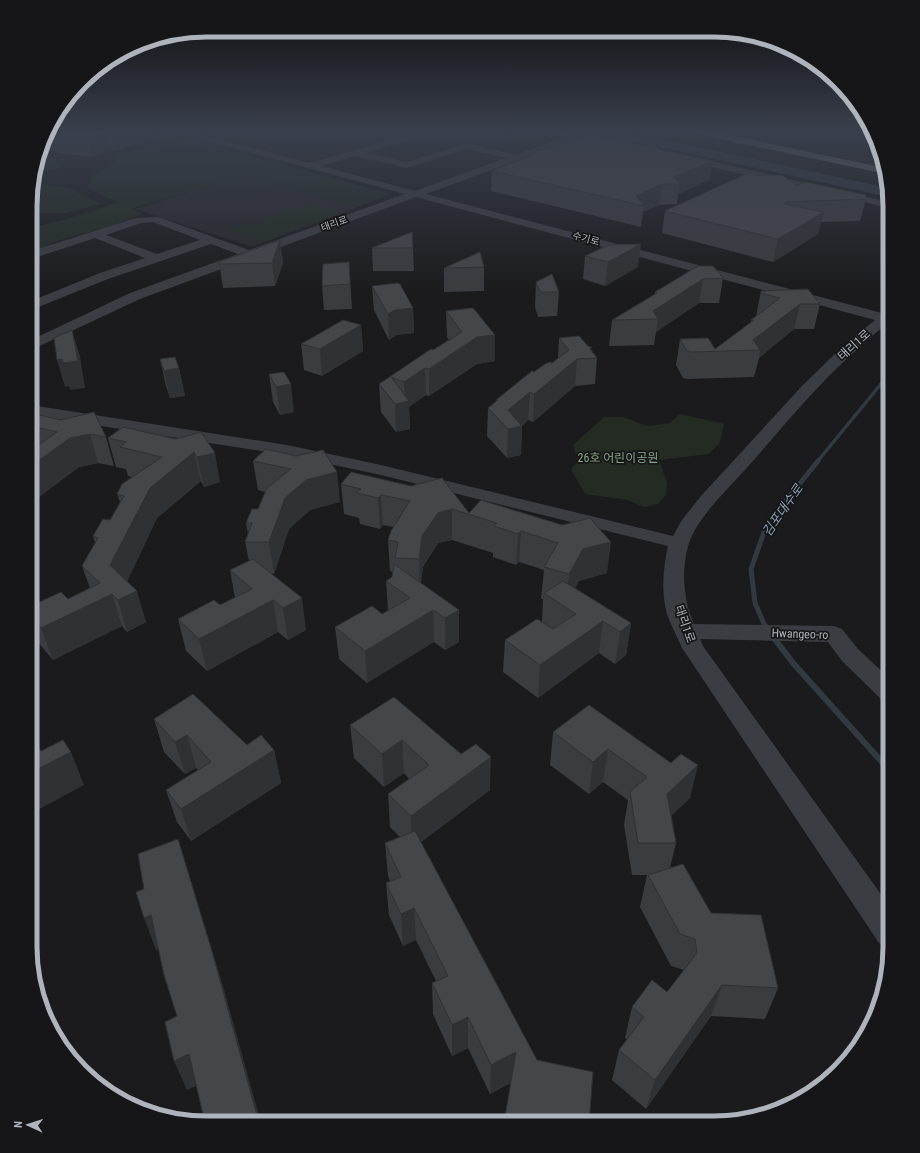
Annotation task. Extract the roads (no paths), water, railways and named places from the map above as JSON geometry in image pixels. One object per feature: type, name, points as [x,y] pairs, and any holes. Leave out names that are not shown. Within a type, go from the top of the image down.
[{"type":"street","name":"수기로","points":[[379,184],[883,315]]},
{"type":"street","name":"태리로","points":[[37,343],[136,296],[446,184]]},
{"type":"street","points":[[797,184],[883,203]]},
{"type":"street","points":[[37,253],[140,220],[151,219],[250,254]]},
{"type":"street","points":[[94,234],[156,258]]},
{"type":"street","points":[[37,304],[104,276],[210,240]]},
{"type":"street","name":"태리1로","points":[[883,319],[845,352],[802,395],[708,500],[689,524],[679,542],[674,567],[675,593],[678,613],[693,648],[883,923]]},
{"type":"street","points":[[37,411],[287,450],[381,470],[679,542]]},
{"type":"street","name":"Hwangeo-ro","points":[[686,631],[834,634],[850,655],[883,686]]},
{"type":"waterway","name":"김포대수로","points":[[817,462],[883,382]]},
{"type":"waterway","name":"김포대수로","points":[[775,639],[764,624],[755,603],[751,569],[764,532],[788,498],[818,461]]},
{"type":"waterway","name":"김포대수로","points":[[774,638],[793,663],[883,763]]},
{"type":"park label","name":"26호 어린이공원","points":[[618,458]]}]
